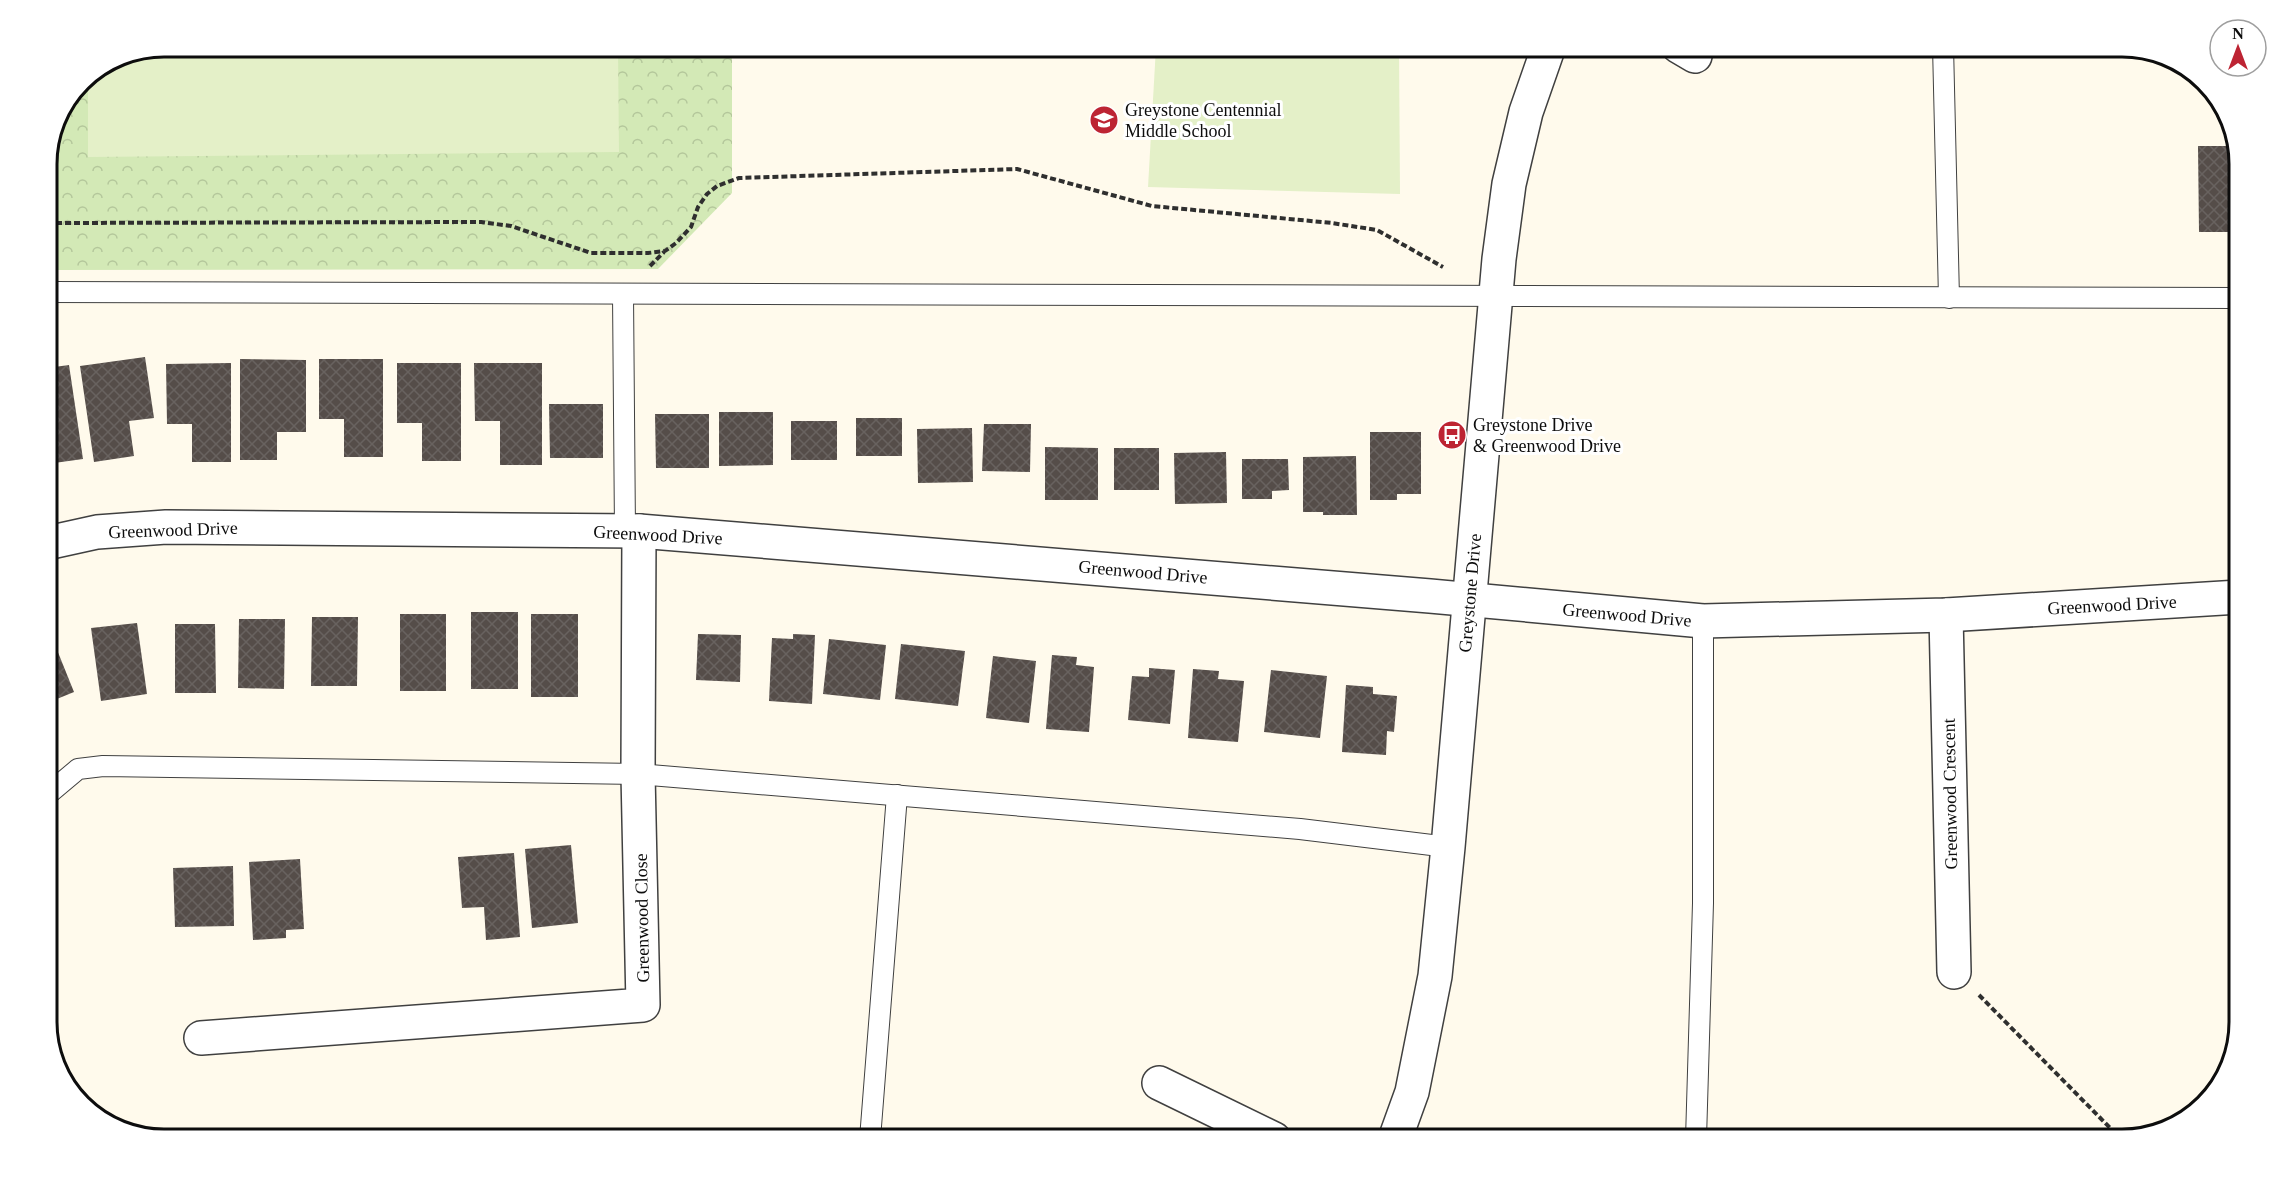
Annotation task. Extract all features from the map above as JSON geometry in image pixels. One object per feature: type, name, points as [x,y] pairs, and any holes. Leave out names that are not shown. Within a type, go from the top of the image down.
[{"type":"street","name":"Greystone Drive","points":[[1399,1129],[1412,1092],[1435,976],[1499,259],[1509,184],[1526,112],[1545,57]]},
{"type":"street","name":"Greenwood Drive","points":[[57,541],[97,532],[166,527],[632,531],[1703,621],[1946,615],[2229,598]]},
{"type":"street","name":"Greenwood Close","points":[[201,1038],[644,1005],[632,531]]},
{"type":"street","name":"Greenwood Crescent","points":[[1946,615],[1954,972]]},
{"type":"street","points":[[1159,1083],[1252,1129]]},
{"type":"lane","points":[[1943,57],[1949,298]]},
{"type":"lane","points":[[57,292],[2229,298]]},
{"type":"lane","points":[[623,294],[632,531]]},
{"type":"lane","points":[[1696,1129],[1703,903],[1703,621]]},
{"type":"lane","points":[[57,784],[78,769],[103,766],[638,774],[1300,829],[1448,847]]},
{"type":"lane","points":[[871,1129],[897,795]]},
{"type":"path","points":[[57,223],[481,222],[512,226],[591,253],[648,253],[665,251],[676,243],[690,226],[698,207],[707,194],[717,186],[739,178],[1017,169],[1152,206],[1332,223],[1377,230],[1448,269]]},
{"type":"path","points":[[1954,972],[2003,1018],[2110,1129]]},
{"type":"green space","points":[[157,57],[732,57],[732,193],[658,269],[57,270],[58,150],[68,117],[79,99],[94,84],[123,65]]},
{"type":"green space","points":[[157,57],[618,57],[619,152],[88,157],[88,90],[111,71],[143,59]]},
{"type":"green space","points":[[1155,57],[1399,57],[1400,194],[1148,187]]},
{"type":"building","points":[[2198,146],[2227,146],[2229,232],[2199,232]]},
{"type":"building","points":[[145,357],[154,418],[129,421],[134,456],[94,462],[80,366]]},
{"type":"building","points":[[240,359],[306,360],[306,432],[277,432],[277,460],[240,460]]},
{"type":"building","points":[[319,359],[383,359],[383,457],[344,457],[344,419],[319,419]]},
{"type":"building","points":[[231,363],[231,462],[192,462],[192,424],[167,424],[166,364]]},
{"type":"building","points":[[397,363],[461,363],[461,461],[422,461],[422,423],[397,423]]},
{"type":"building","points":[[474,363],[542,363],[542,465],[500,465],[500,421],[475,421]]},
{"type":"building","points":[[69,365],[83,459],[57,463],[57,367]]},
{"type":"building","points":[[549,404],[603,404],[603,458],[550,458]]},
{"type":"building","points":[[719,412],[773,412],[773,465],[719,466]]},
{"type":"building","points":[[655,414],[709,414],[709,468],[656,468]]},
{"type":"building","points":[[856,418],[902,418],[902,456],[856,456]]},
{"type":"building","points":[[791,421],[837,421],[837,460],[791,460]]},
{"type":"building","points":[[984,424],[1031,424],[1030,472],[982,471]]},
{"type":"building","points":[[972,428],[973,482],[918,483],[917,429]]},
{"type":"building","points":[[1370,432],[1421,432],[1421,494],[1397,494],[1397,500],[1370,500]]},
{"type":"building","points":[[1045,447],[1098,448],[1098,500],[1045,500]]},
{"type":"building","points":[[1114,448],[1159,448],[1159,490],[1114,490]]},
{"type":"building","points":[[1226,452],[1227,503],[1175,504],[1174,453]]},
{"type":"building","points":[[1356,456],[1357,515],[1323,515],[1323,512],[1303,512],[1303,457]]},
{"type":"building","points":[[1242,459],[1288,459],[1289,490],[1272,491],[1272,499],[1242,499]]},
{"type":"building","points":[[471,612],[518,612],[518,689],[471,689]]},
{"type":"building","points":[[400,614],[446,614],[446,691],[400,691]]},
{"type":"building","points":[[531,614],[578,614],[578,697],[531,697]]},
{"type":"building","points":[[312,617],[358,617],[357,686],[311,686]]},
{"type":"building","points":[[239,619],[285,619],[284,689],[238,688]]},
{"type":"building","points":[[137,623],[147,694],[101,701],[91,628]]},
{"type":"building","points":[[175,624],[215,624],[216,693],[175,693]]},
{"type":"building","points":[[698,634],[741,635],[740,682],[696,680]]},
{"type":"building","points":[[793,634],[815,635],[812,704],[769,701],[772,638],[793,639]]},
{"type":"building","points":[[829,639],[886,645],[880,700],[823,694]]},
{"type":"building","points":[[901,644],[965,651],[958,706],[895,699]]},
{"type":"building","points":[[57,650],[74,692],[57,699]]},
{"type":"building","points":[[1052,655],[1077,657],[1076,665],[1094,667],[1089,732],[1046,729]]},
{"type":"building","points":[[993,656],[1036,661],[1029,723],[986,718]]},
{"type":"building","points":[[1149,668],[1175,670],[1170,724],[1128,720],[1132,676],[1149,677]]},
{"type":"building","points":[[1193,669],[1219,671],[1218,679],[1244,681],[1238,742],[1188,738]]},
{"type":"building","points":[[1271,670],[1327,676],[1320,738],[1264,732]]},
{"type":"building","points":[[1346,685],[1373,687],[1373,694],[1397,696],[1394,732],[1387,731],[1386,755],[1342,752]]},
{"type":"building","points":[[571,845],[578,923],[532,928],[525,849]]},
{"type":"building","points":[[514,853],[520,937],[486,940],[484,907],[462,908],[458,857]]},
{"type":"building","points":[[300,859],[304,929],[286,930],[286,938],[253,940],[249,862]]},
{"type":"building","points":[[233,866],[234,926],[175,927],[173,868]]},
{"type":"place","name":"Greystone Centennial Middle School","points":[[1104,120]]},
{"type":"place","name":"Greystone Drive & Greenwood Drive","points":[[1452,435]]}]
